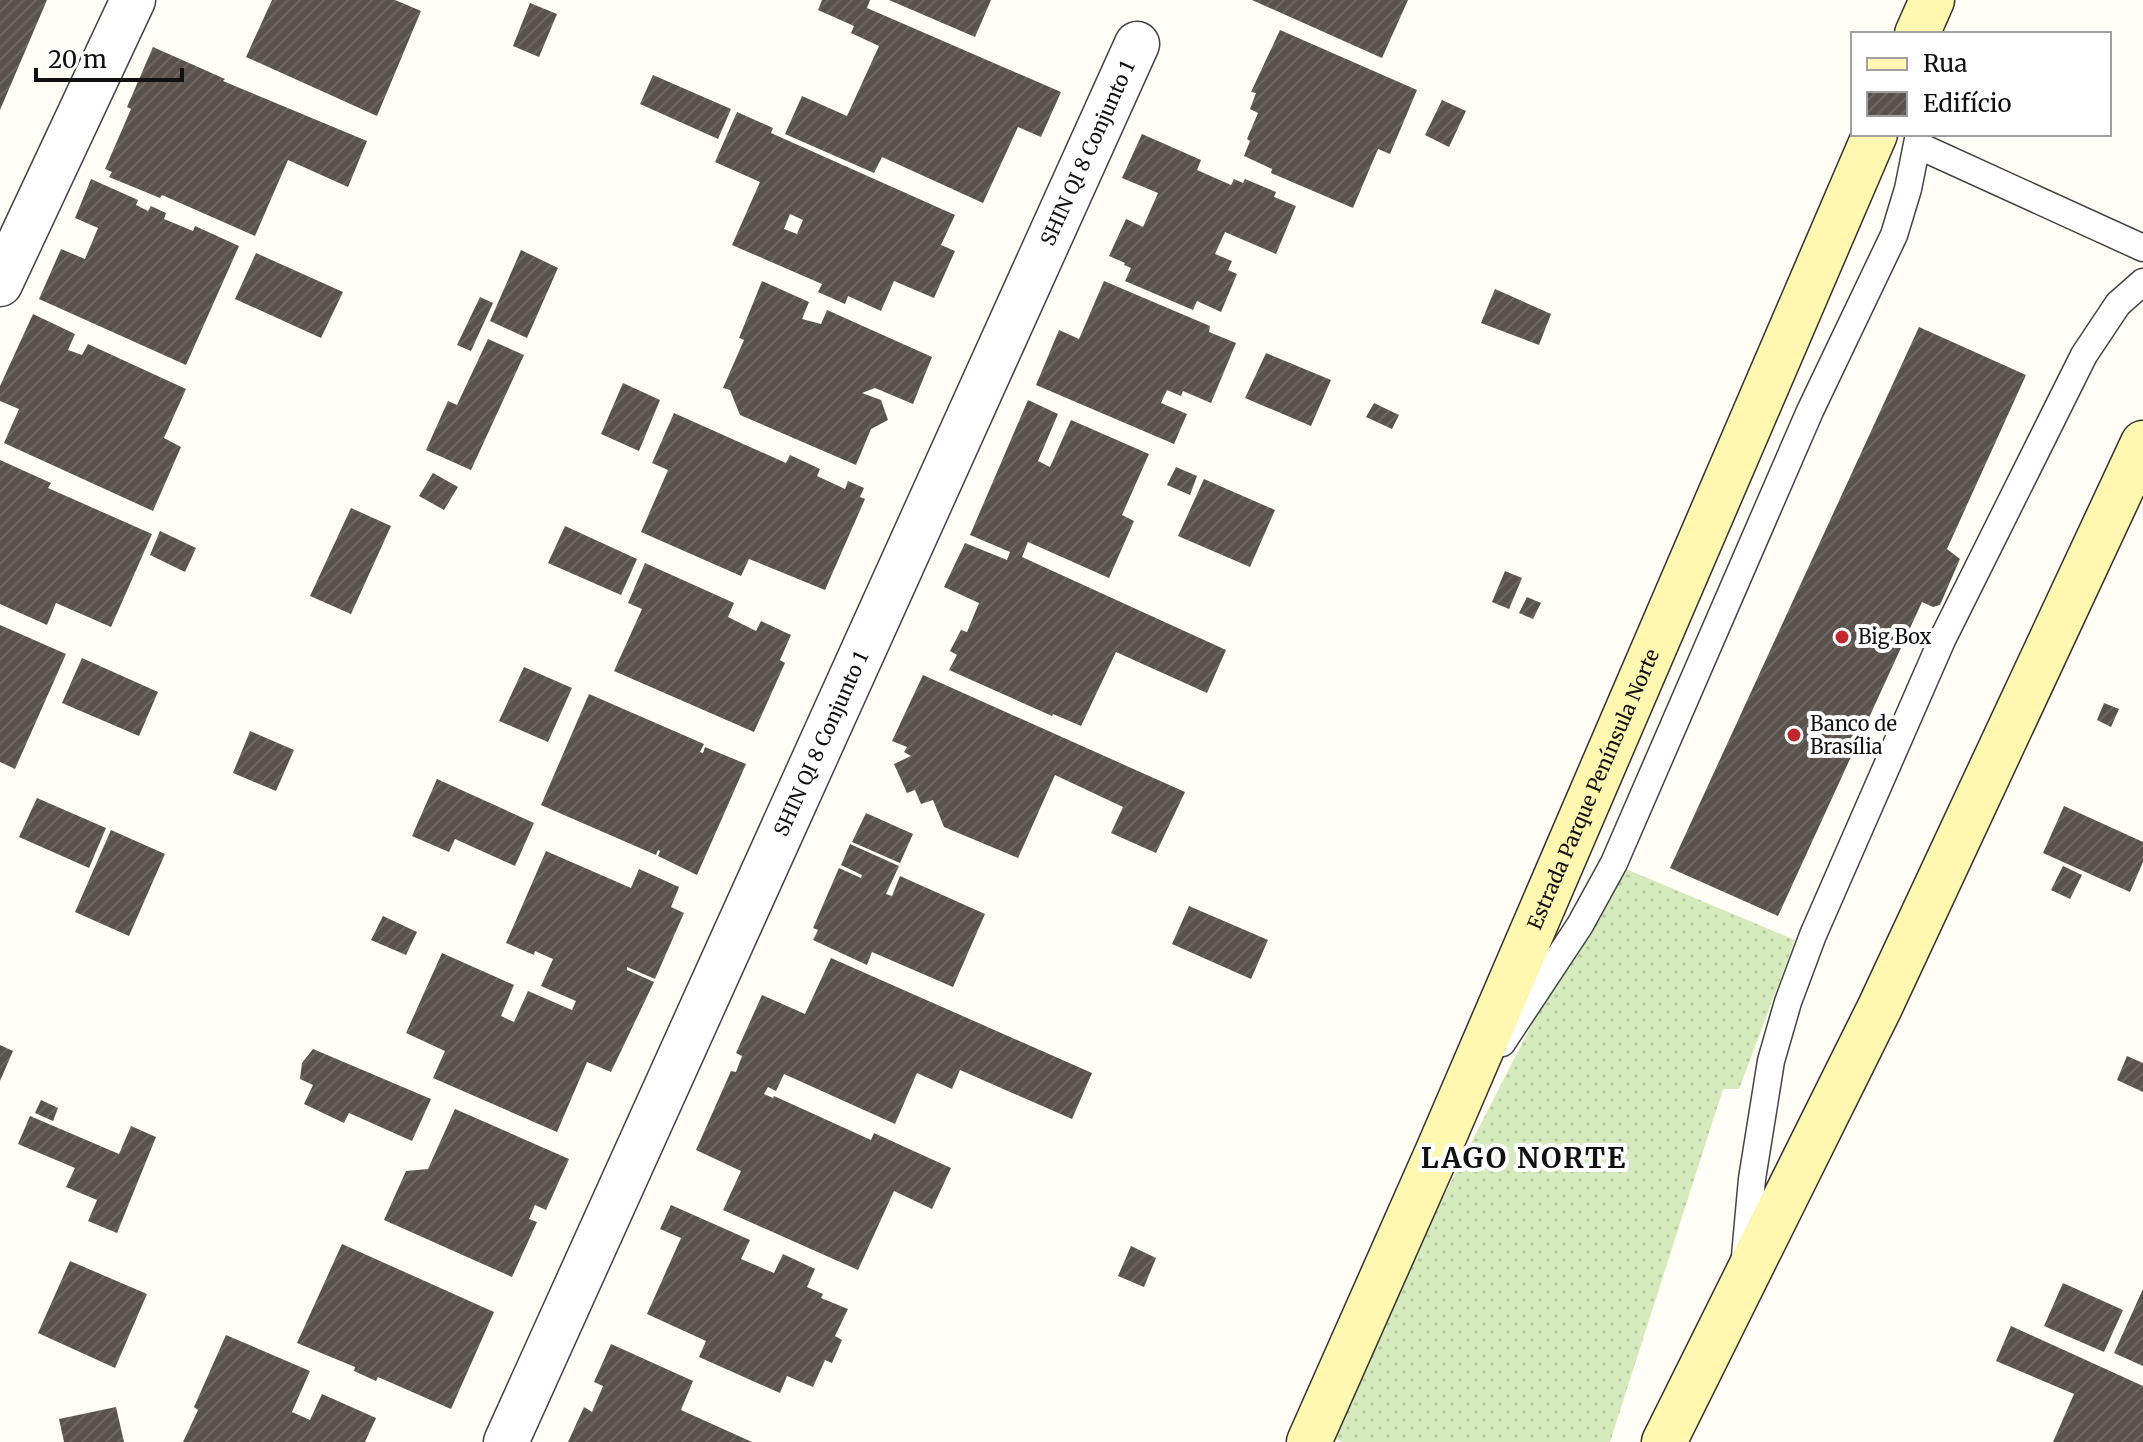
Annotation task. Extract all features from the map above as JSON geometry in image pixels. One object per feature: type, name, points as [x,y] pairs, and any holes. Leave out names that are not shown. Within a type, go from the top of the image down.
[{"type":"main road","points":[[1918,32],[1932,0]]},
{"type":"main road","name":"Estrada Parque Península Norte","points":[[1309,1442],[1437,1153],[1874,136]]},
{"type":"main road","points":[[1664,1442],[1880,1007],[2143,443]]},
{"type":"street","points":[[0,284],[133,0]]},
{"type":"street","name":"SHIN QI 8 Conjunto 1","points":[[506,1442],[1137,44]]},
{"type":"lane","points":[[1940,32],[1947,0]]},
{"type":"lane","points":[[1437,1153],[1508,1031],[1580,925],[1614,863],[1810,411],[1894,235],[1918,140],[2143,248]]},
{"type":"lane","points":[[1742,1287],[1752,1179],[1771,1061],[1788,1002],[1813,935],[1942,640],[2077,369],[2118,304],[2143,282]]},
{"type":"green space","points":[[1614,864],[1795,940],[1739,1089],[1723,1089],[1610,1442],[1343,1442],[1326,1436],[1453,1178]]},
{"type":"building","points":[[0,0],[47,0],[0,110]]},
{"type":"building","points":[[272,0],[395,0],[421,11],[377,116],[246,57]]},
{"type":"building","points":[[822,0],[870,0],[867,8],[1061,92],[1041,137],[1018,127],[983,203],[882,157],[874,173],[785,134],[802,96],[847,116],[879,46],[851,33],[854,26],[818,10]]},
{"type":"building","points":[[889,0],[991,0],[975,37]]},
{"type":"building","points":[[1252,0],[1408,0],[1382,58]]},
{"type":"building","points":[[530,3],[557,14],[539,57],[513,46]]},
{"type":"building","points":[[1280,30],[1417,90],[1390,154],[1378,149],[1353,208],[1271,173],[1272,169],[1244,156],[1250,141],[1247,139],[1258,113],[1250,109],[1256,93],[1251,92]]},
{"type":"building","points":[[153,47],[225,79],[223,81],[367,141],[348,187],[288,160],[255,236],[162,195],[160,198],[109,177],[112,172],[105,169]]},
{"type":"building","points":[[653,75],[731,109],[718,139],[640,104]]},
{"type":"building","points":[[1442,100],[1466,111],[1449,147],[1425,135]]},
{"type":"building","points":[[737,112],[773,128],[771,133],[955,215],[941,245],[955,251],[934,298],[894,281],[881,311],[848,296],[845,304],[818,292],[822,284],[732,245],[760,182],[715,162]],"holes":[[[790,214],[803,220],[797,234],[784,229]]]},
{"type":"building","points":[[1142,134],[1201,160],[1197,170],[1231,185],[1234,179],[1243,183],[1245,179],[1276,192],[1274,197],[1296,206],[1276,254],[1225,232],[1215,254],[1232,261],[1228,270],[1237,274],[1221,312],[1197,301],[1193,310],[1125,281],[1131,268],[1109,256],[1126,219],[1143,227],[1158,193],[1122,178]]},
{"type":"building","points":[[91,179],[138,200],[136,205],[148,211],[151,206],[166,213],[164,219],[193,231],[195,226],[239,246],[186,365],[39,299],[61,249],[85,259],[98,228],[75,218]]},
{"type":"building","points":[[521,250],[558,268],[527,338],[490,321]]},
{"type":"building","points":[[256,253],[343,292],[321,338],[235,299]]},
{"type":"building","points":[[762,281],[809,302],[802,319],[821,324],[827,310],[932,357],[913,404],[875,388],[862,393],[881,400],[888,420],[871,429],[856,465],[740,415],[730,390],[723,388],[744,340],[739,338]]},
{"type":"building","points":[[1104,281],[1210,326],[1209,332],[1236,343],[1211,403],[1183,391],[1181,396],[1167,390],[1161,403],[1187,414],[1174,444],[1036,385],[1059,330],[1079,339]]},
{"type":"building","points":[[1495,289],[1551,314],[1539,345],[1481,323]]},
{"type":"building","points":[[480,297],[493,303],[471,351],[457,345]]},
{"type":"building","points":[[33,314],[75,334],[68,350],[82,355],[88,344],[186,389],[164,438],[181,447],[153,511],[4,443],[19,409],[0,401],[0,386]]},
{"type":"building","name":"Big Box","points":[[1919,327],[2026,375],[1947,549],[1960,559],[1940,605],[1933,607],[1922,602],[1778,916],[1670,868]]},
{"type":"building","points":[[488,339],[524,355],[471,470],[426,450],[448,401],[457,405]]},
{"type":"building","points":[[1266,353],[1331,380],[1311,426],[1245,398]]},
{"type":"building","points":[[623,383],[660,400],[639,451],[601,434]]},
{"type":"building","points":[[1028,400],[1058,414],[1038,461],[1050,467],[1071,420],[1149,454],[1122,515],[1134,521],[1109,578],[1028,542],[1022,557],[1226,650],[1207,693],[1116,652],[1081,726],[949,670],[957,655],[950,651],[961,630],[967,632],[979,603],[944,587],[965,543],[1007,560],[1010,552],[970,535]]},
{"type":"building","points":[[1374,403],[1399,415],[1392,429],[1366,417]]},
{"type":"building","points":[[674,413],[786,463],[790,455],[820,469],[817,476],[845,489],[848,481],[864,488],[860,497],[865,499],[825,590],[749,559],[741,576],[641,532],[668,470],[652,463]]},
{"type":"building","points":[[0,460],[51,483],[48,488],[152,534],[111,627],[56,603],[47,625],[0,604]]},
{"type":"building","points":[[1176,467],[1197,476],[1190,495],[1167,485]]},
{"type":"building","points":[[433,473],[458,487],[444,510],[419,496]]},
{"type":"building","points":[[1204,479],[1275,510],[1250,567],[1178,536]]},
{"type":"building","points":[[351,508],[391,526],[351,614],[310,596]]},
{"type":"building","points":[[565,526],[637,559],[621,595],[548,563]]},
{"type":"building","points":[[160,531],[196,548],[185,572],[150,555]]},
{"type":"building","points":[[645,563],[734,603],[728,617],[756,631],[761,621],[791,635],[780,660],[785,663],[754,732],[614,671],[642,609],[628,603]]},
{"type":"building","points":[[1505,571],[1522,578],[1509,609],[1492,602]]},
{"type":"building","points":[[1527,597],[1541,603],[1533,619],[1519,613]]},
{"type":"building","points":[[0,625],[66,654],[15,769],[0,762]]},
{"type":"building","points":[[82,658],[158,692],[139,736],[62,703]]},
{"type":"building","points":[[524,667],[572,688],[548,742],[499,721]]},
{"type":"building","points":[[923,675],[1185,792],[1156,853],[1111,833],[1123,807],[1055,775],[1018,858],[944,827],[933,800],[921,804],[915,790],[907,793],[894,764],[911,756],[904,752],[907,747],[892,741]]},
{"type":"building","points":[[589,694],[704,744],[700,752],[703,753],[705,747],[746,764],[697,875],[658,856],[658,850],[656,855],[541,805]]},
{"type":"building","points":[[2104,703],[2119,709],[2111,727],[2097,720]]},
{"type":"building","points":[[250,731],[294,750],[276,791],[233,773]]},
{"type":"building","points":[[437,779],[534,823],[515,866],[455,839],[449,852],[412,836]]},
{"type":"building","points":[[37,798],[106,828],[89,868],[19,837]]},
{"type":"building","points":[[2064,806],[2143,842],[2143,862],[2130,892],[2043,853]]},
{"type":"building","points":[[866,813],[913,834],[900,863],[852,842]]},
{"type":"building","points":[[111,830],[165,854],[129,936],[75,912]]},
{"type":"building","points":[[850,844],[899,866],[886,894],[892,896],[900,876],[985,914],[953,987],[872,952],[867,965],[813,940],[818,930],[813,928],[839,868],[861,878],[862,875],[841,865]]},
{"type":"building","points":[[546,851],[631,888],[639,869],[679,887],[671,907],[684,913],[655,979],[627,967],[627,970],[654,982],[611,1072],[587,1062],[557,1132],[433,1078],[445,1051],[406,1033],[442,953],[514,985],[501,1016],[514,1022],[528,991],[572,1010],[576,1001],[541,986],[553,959],[506,943]]},
{"type":"building","points":[[2063,866],[2082,875],[2070,899],[2051,890]]},
{"type":"building","points":[[1189,906],[1268,940],[1251,979],[1172,944]]},
{"type":"building","points":[[383,916],[417,932],[406,955],[371,940]]},
{"type":"building","points":[[831,958],[1092,1073],[1072,1119],[960,1070],[952,1089],[917,1073],[895,1124],[784,1074],[776,1091],[768,1087],[764,1094],[871,1140],[874,1133],[951,1168],[932,1209],[894,1191],[858,1270],[723,1210],[741,1171],[696,1150],[731,1071],[736,1072],[742,1056],[736,1053],[762,995],[805,1014]]},
{"type":"building","points":[[0,1045],[13,1051],[0,1081]]},
{"type":"building","points":[[313,1049],[431,1099],[412,1141],[349,1113],[344,1123],[304,1104],[313,1085],[300,1079],[302,1063]]},
{"type":"building","points":[[2127,1056],[2143,1063],[2143,1092],[2117,1080]]},
{"type":"building","points":[[41,1100],[58,1108],[53,1121],[35,1113]]},
{"type":"building","points":[[455,1109],[569,1159],[546,1210],[535,1205],[529,1219],[537,1222],[512,1277],[384,1220],[406,1171],[428,1169]]},
{"type":"building","points":[[30,1116],[119,1154],[131,1126],[156,1137],[117,1233],[88,1221],[97,1200],[66,1187],[75,1168],[18,1144]]},
{"type":"building","points":[[671,1205],[750,1240],[741,1259],[774,1273],[783,1254],[815,1269],[807,1287],[823,1294],[821,1298],[848,1309],[835,1336],[842,1340],[832,1363],[825,1360],[813,1387],[787,1376],[780,1393],[699,1357],[706,1341],[647,1314],[681,1238],[660,1229]]},
{"type":"building","points":[[342,1244],[494,1312],[451,1409],[378,1377],[376,1381],[354,1371],[355,1367],[297,1343]]},
{"type":"building","points":[[1131,1246],[1156,1258],[1144,1287],[1118,1276]]},
{"type":"building","points":[[70,1261],[147,1294],[115,1368],[38,1333]]},
{"type":"building","points":[[2063,1283],[2123,1310],[2104,1352],[2044,1326]]},
{"type":"building","points":[[2143,1289],[2143,1366],[2114,1353]]},
{"type":"building","points":[[2011,1326],[2143,1386],[2143,1442],[2053,1442],[2074,1394],[1996,1361]]},
{"type":"building","points":[[226,1335],[310,1371],[292,1412],[310,1420],[322,1394],[376,1418],[365,1442],[183,1442],[198,1410],[194,1407]]},
{"type":"building","points":[[611,1344],[693,1381],[681,1410],[752,1442],[568,1442],[584,1407],[592,1412],[603,1386],[594,1382]]},
{"type":"building","points":[[116,1407],[124,1442],[64,1442],[59,1419]]},
{"type":"place","name":"Big Box","points":[[1842,637]]},
{"type":"place","name":"Banco de Brasília","points":[[1794,735]]},
{"type":"district","name":"LAGO NORTE","points":[[1524,1158]]}]
